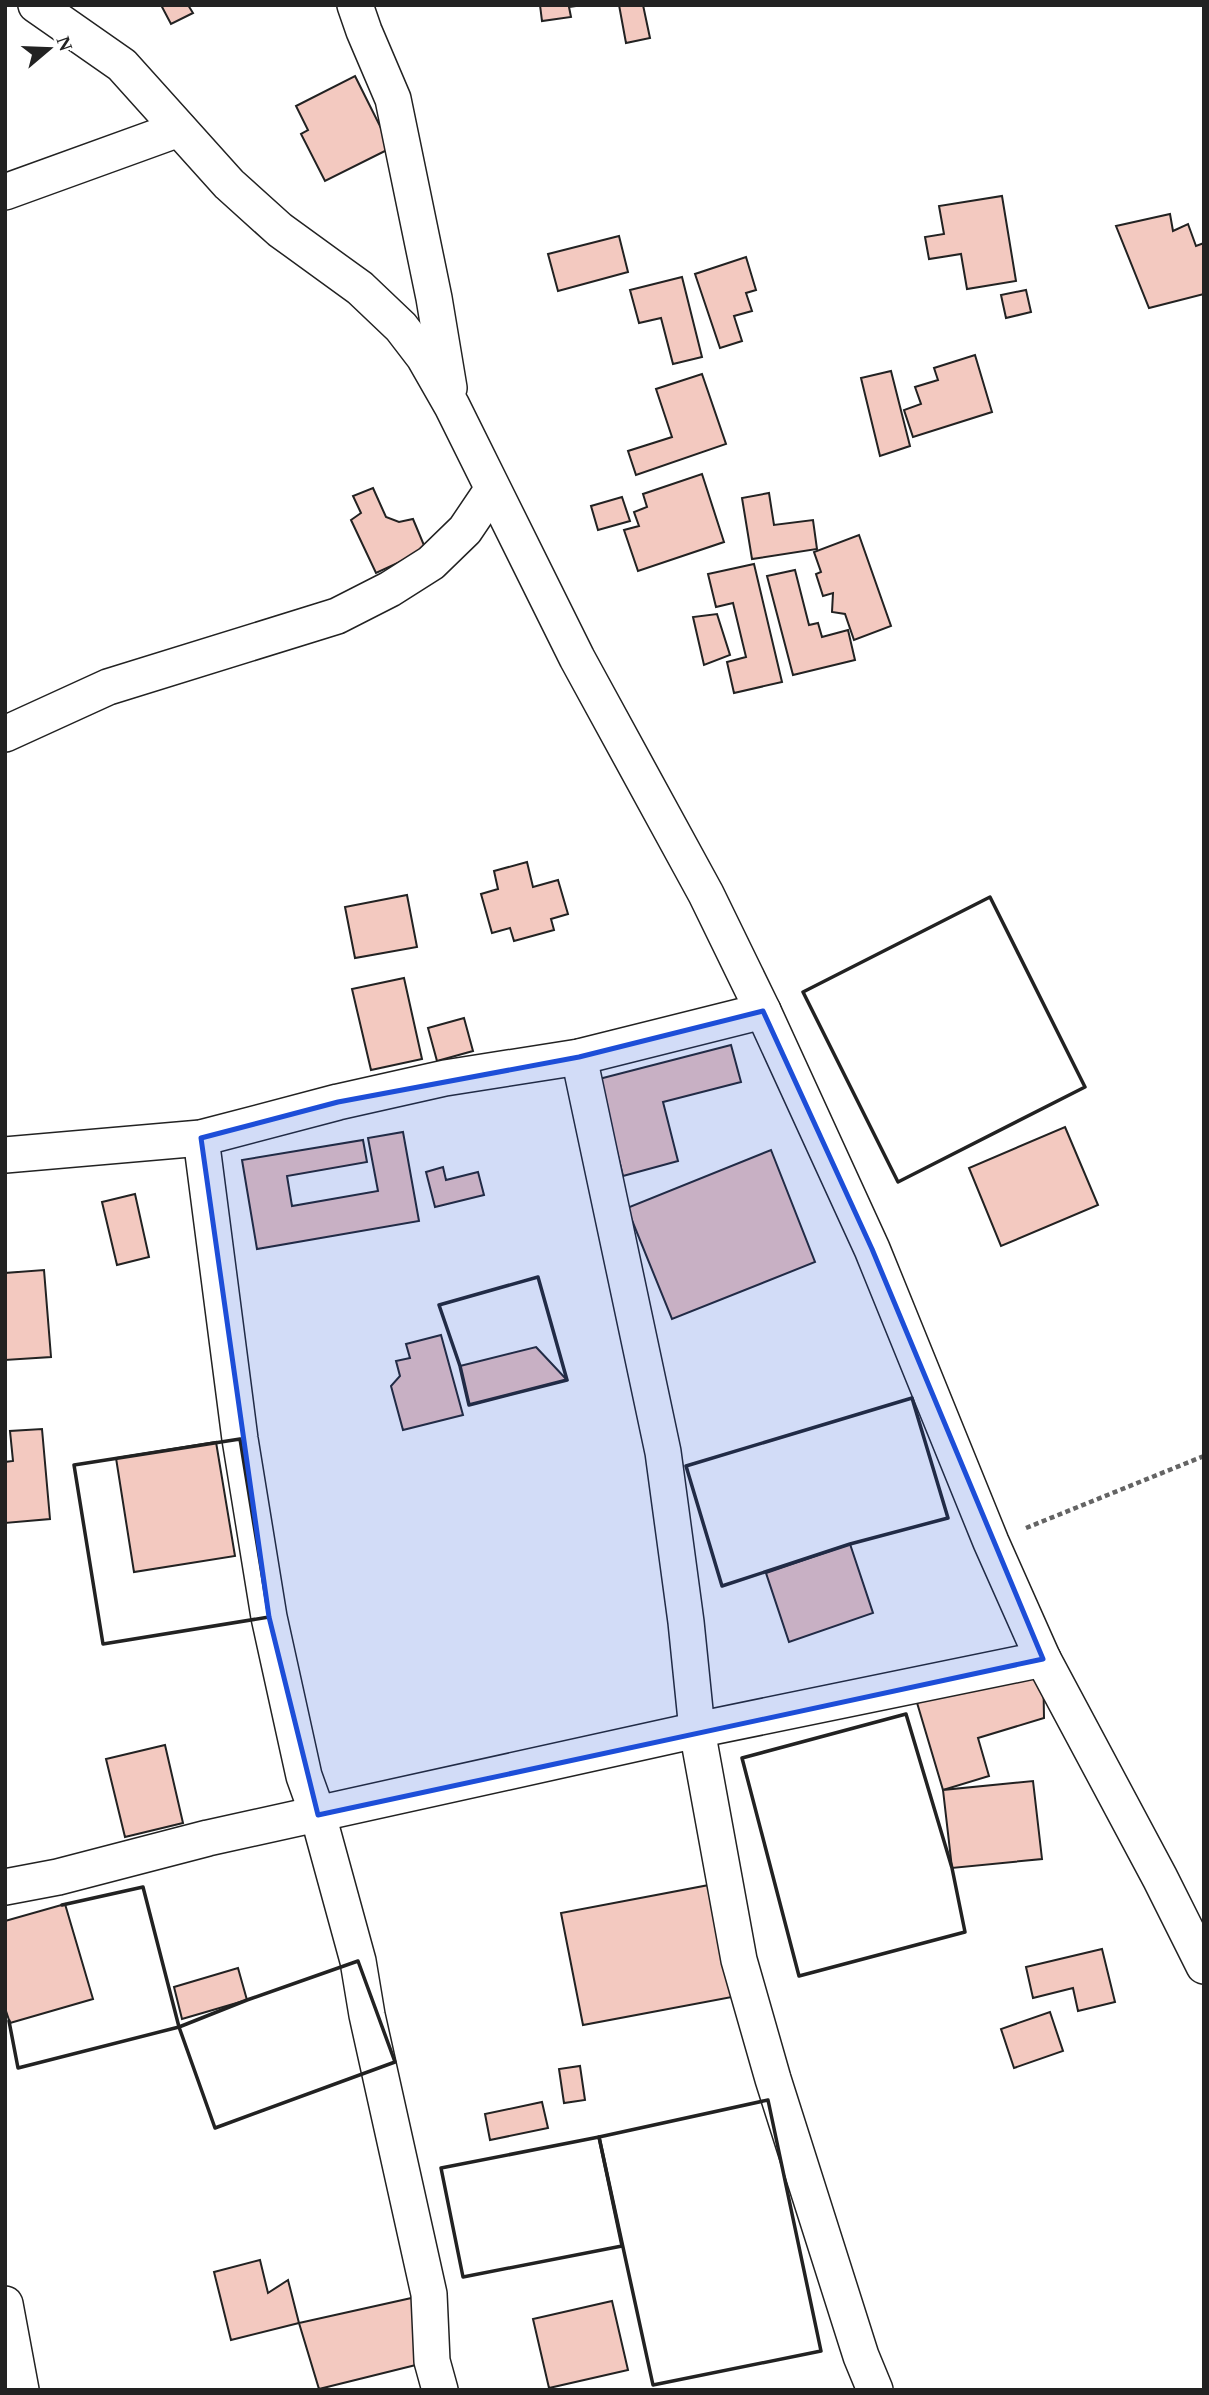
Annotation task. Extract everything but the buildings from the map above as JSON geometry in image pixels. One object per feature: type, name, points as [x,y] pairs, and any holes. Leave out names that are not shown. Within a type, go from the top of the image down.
[{"type":"street","points":[[36,5],[122,65],[229,184],[281,230],[360,288],[401,327],[424,358],[452,406],[577,659],[706,894],[763,1011],[872,1249],[991,1542],[1043,1659],[1204,1966]]},
{"type":"street","points":[[355,5],[393,99],[434,298],[452,406]]},
{"type":"street","points":[[5,192],[179,130]]},
{"type":"street","points":[[5,734],[108,687],[337,616],[380,595],[431,563],[465,530],[492,490]]},
{"type":"street","points":[[5,1155],[201,1138],[338,1102],[445,1078],[579,1057],[763,1011]]},
{"type":"street","points":[[579,1057],[663,1452],[687,1622],[697,1730],[739,1960],[773,2079],[861,2356],[875,2390]]},
{"type":"street","points":[[201,1138],[240,1438],[269,1618],[304,1776],[318,1815],[358,1961],[366,2015],[429,2294],[432,2361],[440,2390]]},
{"type":"street","points":[[5,1887],[58,1877],[208,1838],[697,1730],[1043,1659]]},
{"type":"street","points":[[5,2304],[21,2390]]},
{"type":"path","points":[[991,1542],[1204,1456]]},
{"type":"highlighted area","points":[[763,1011],[872,1249],[1043,1659],[318,1815],[269,1617],[201,1138],[338,1102],[579,1057]]},
{"type":"wall","points":[[990,897],[1085,1087],[898,1182],[803,992],[990,897]]},
{"type":"wall","points":[[538,1277],[567,1380],[469,1405],[460,1366],[439,1305],[538,1277]]},
{"type":"wall","points":[[912,1398],[948,1518],[850,1544],[722,1586],[686,1466],[912,1398]]},
{"type":"wall","points":[[240,1439],[269,1617],[103,1644],[74,1465],[240,1439]]},
{"type":"wall","points":[[906,1714],[952,1868],[965,1932],[799,1976],[742,1758],[906,1714]]},
{"type":"wall","points":[[9,2021],[18,2068],[179,2027],[143,1887],[62,1905]]},
{"type":"wall","points":[[358,1961],[395,2062],[215,2128],[179,2027],[358,1961]]},
{"type":"wall","points":[[768,2100],[821,2351],[653,2385],[599,2137],[768,2100]]},
{"type":"wall","points":[[599,2137],[622,2246],[463,2277],[441,2168],[599,2137]]}]
